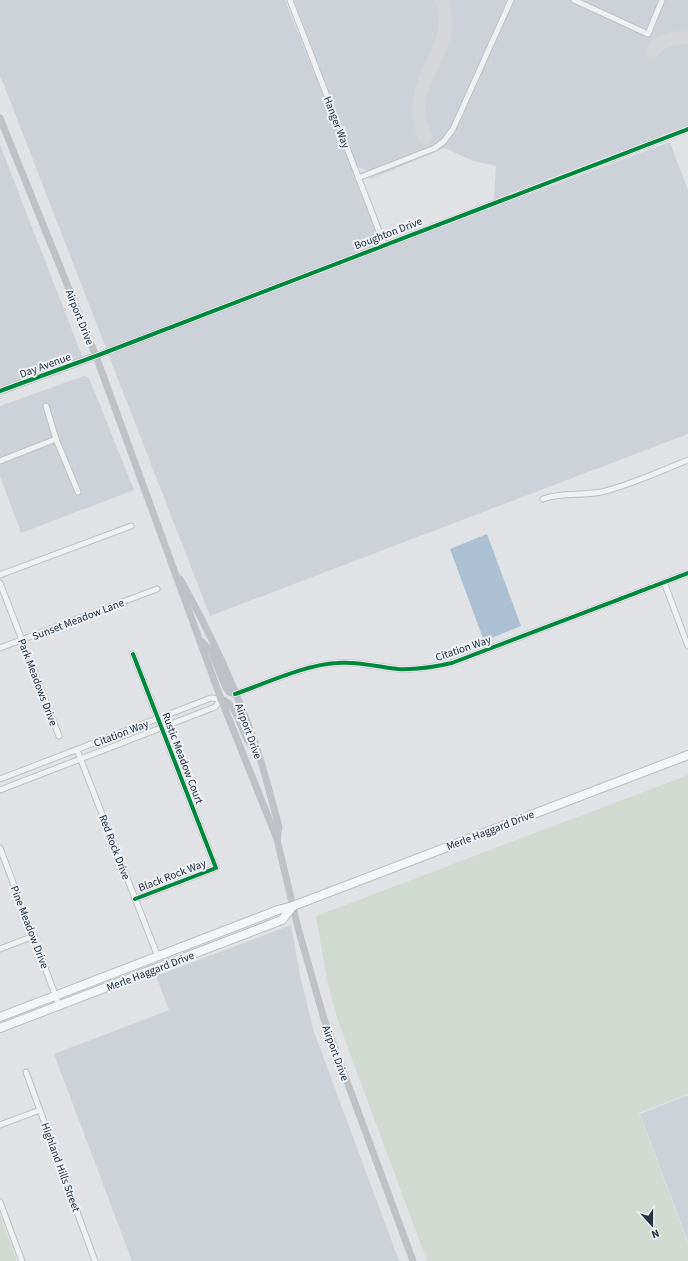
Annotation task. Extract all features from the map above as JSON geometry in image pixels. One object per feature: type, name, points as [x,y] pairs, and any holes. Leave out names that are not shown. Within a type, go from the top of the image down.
[{"type":"main road","name":"Airport Drive","points":[[0,118],[96,356],[220,699],[277,839],[293,906],[324,1019],[413,1261]]},
{"type":"main road","name":"Airport Drive","points":[[171,563],[189,594],[236,694],[257,751],[279,827],[277,839]]},
{"type":"main road","points":[[198,638],[211,651],[226,688],[229,692],[236,694]]},
{"type":"main road","points":[[220,699],[233,706],[248,744],[257,751]]},
{"type":"main road","name":"Merle Haggard Drive","points":[[0,1017],[688,755]]},
{"type":"main road","name":"Merle Haggard Drive","points":[[0,1028],[282,920],[293,906]]},
{"type":"street","name":"Hanger Way","points":[[290,0],[384,244]]},
{"type":"street","points":[[358,178],[429,151],[444,141],[453,129],[511,0]]},
{"type":"street","points":[[574,0],[648,34],[662,0]]},
{"type":"street","name":"Boughton Drive","points":[[96,356],[384,244],[688,129]]},
{"type":"street","name":"Day Avenue","points":[[0,391],[96,356]]},
{"type":"street","points":[[46,406],[56,439],[78,492]]},
{"type":"street","points":[[0,461],[56,439]]},
{"type":"street","points":[[543,499],[555,496],[586,494],[608,490],[688,460]]},
{"type":"street","points":[[0,575],[131,526]]},
{"type":"street","name":"Citation Way","points":[[236,694],[306,669],[329,663],[360,663],[407,669],[443,665],[688,573]]},
{"type":"street","points":[[664,582],[688,646]]},
{"type":"street","name":"Park Meadows Drive","points":[[0,583],[59,736]]},
{"type":"street","name":"Sunset Meadow Lane","points":[[0,648],[157,589]]},
{"type":"street","name":"Rustic Meadow Court","points":[[133,654],[216,868]]},
{"type":"street","name":"Citation Way","points":[[0,780],[211,698],[220,699],[215,707],[0,790]]},
{"type":"street","name":"Red Rock Drive","points":[[78,750],[158,957]]},
{"type":"street","name":"Pine Meadow Drive","points":[[0,848],[59,1005]]},
{"type":"street","name":"Black Rock Way","points":[[135,899],[216,868]]},
{"type":"street","points":[[0,949],[34,936]]},
{"type":"street","name":"Highland Hills Street","points":[[26,1072],[95,1261]]},
{"type":"street","points":[[0,1125],[40,1110]]},
{"type":"street","points":[[0,1202],[22,1261]]},
{"type":"shaded area","points":[[0,0],[285,0],[384,248],[670,142],[688,190],[688,434],[210,616],[0,75]]},
{"type":"shaded area","points":[[294,0],[688,0],[688,125],[494,199],[496,166],[473,161],[445,148],[371,179],[368,171],[359,168],[356,165]]},
{"type":"shaded area","points":[[0,145],[84,361],[0,386]]},
{"type":"shaded area","points":[[84,376],[89,378],[134,490],[21,533],[0,476],[0,406]]},
{"type":"shaded area","points":[[688,775],[688,1094],[639,1113],[688,1244],[688,1261],[427,1261],[338,1021],[327,980],[316,916]]},
{"type":"shaded area","points":[[291,925],[300,975],[313,1029],[399,1261],[132,1261],[54,1054],[169,1010],[156,976]]},
{"type":"shaded area","points":[[688,1095],[688,1242],[640,1114]]},
{"type":"shaded area","points":[[0,1215],[17,1261],[0,1261]]},
{"type":"water","points":[[487,534],[521,626],[484,641],[450,549]]},
{"type":"taxiway","points":[[425,137],[420,117],[419,102],[423,84],[443,40],[445,15],[442,0]]},
{"type":"taxiway","points":[[652,52],[659,44],[663,42],[688,36]]},
{"type":"cycle path","points":[[0,391],[96,356],[688,129]]},
{"type":"cycle path","points":[[235,694],[286,675],[324,664],[352,663],[405,669],[425,668],[452,663],[688,573]]},
{"type":"cycle path","points":[[133,654],[216,868],[135,899]]}]
